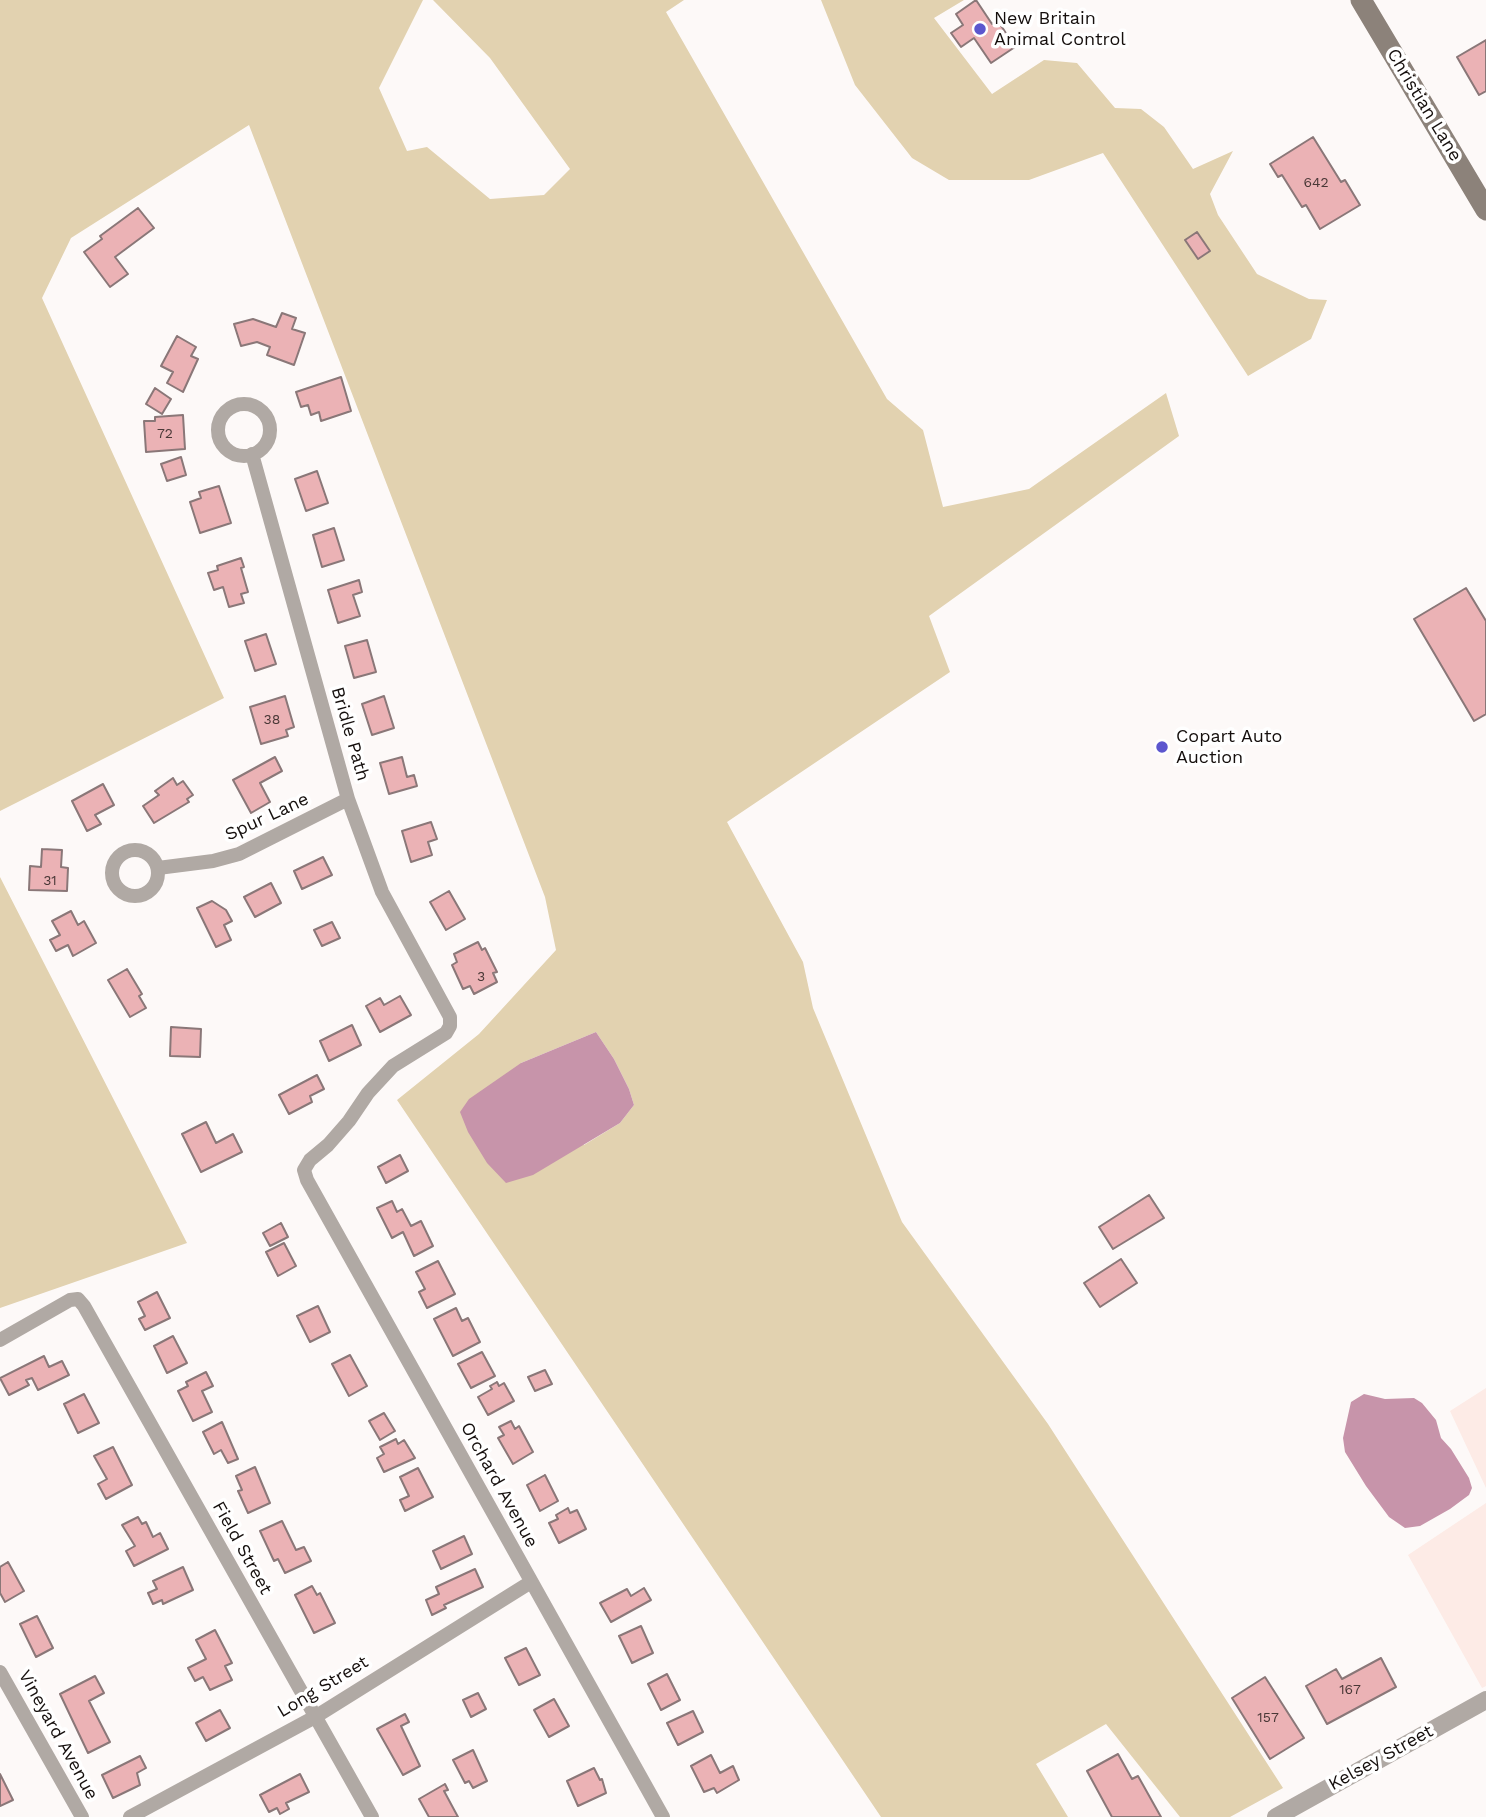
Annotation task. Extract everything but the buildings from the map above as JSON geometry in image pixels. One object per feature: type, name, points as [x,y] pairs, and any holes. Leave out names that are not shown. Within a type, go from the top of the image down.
[{"type":"main road","name":"Christian Lane","points":[[1361,0],[1486,210]]},
{"type":"street","name":"Bridle Path","points":[[251,454],[348,799],[382,892],[447,1009],[450,1026],[446,1032],[393,1066],[368,1093],[349,1121],[310,1160],[304,1170]]},
{"type":"street","name":"Spur Lane","points":[[158,867],[213,861],[239,854],[348,799]]},
{"type":"street","name":"Orchard Avenue","points":[[304,1170],[663,1817]]},
{"type":"street","name":"Field Street","points":[[0,1340],[71,1300],[78,1299],[84,1306],[372,1817]]},
{"type":"street","name":"Long Street","points":[[130,1817],[315,1717],[531,1582]]},
{"type":"street","name":"Vineyard Avenue","points":[[0,1672],[82,1817]]},
{"type":"street","name":"Kelsey Street","points":[[1276,1817],[1486,1700]]},
{"type":"shaded area","points":[[0,0],[423,0],[379,88],[407,151],[427,147],[490,199],[544,195],[570,169],[490,58],[433,0],[684,0],[666,12],[887,399],[923,430],[943,507],[1029,489],[1166,393],[1179,436],[929,616],[950,672],[727,822],[803,962],[813,1008],[902,1222],[1048,1424],[1283,1788],[1230,1817],[1180,1817],[1106,1724],[1036,1764],[1068,1817],[881,1817],[397,1100],[479,1034],[556,950],[545,897],[249,125],[71,238],[42,298],[224,698],[0,811]],"holes":[[[596,1032],[614,1059],[634,1105],[620,1123],[584,1145],[521,1063]]]},
{"type":"shaded area","points":[[821,0],[964,0],[934,18],[992,94],[1044,60],[1077,63],[1115,108],[1141,109],[1164,127],[1193,169],[1233,151],[1210,194],[1218,215],[1257,274],[1309,299],[1327,300],[1311,339],[1248,376],[1103,153],[1029,180],[949,180],[912,158],[855,85]]},
{"type":"shaded area","points":[[0,877],[187,1243],[0,1308]]},
{"type":"shaded area","points":[[596,1032],[614,1059],[634,1105],[620,1123],[533,1175],[506,1183],[487,1163],[468,1132],[460,1112],[469,1099],[521,1063]]},
{"type":"shaded area","points":[[1486,1388],[1486,1488],[1450,1411]]},
{"type":"shaded area","points":[[1364,1394],[1385,1399],[1414,1398],[1422,1403],[1436,1420],[1441,1438],[1469,1478],[1472,1488],[1469,1495],[1420,1526],[1405,1528],[1389,1517],[1345,1452],[1343,1438],[1351,1402]]},
{"type":"shaded area","points":[[1486,1503],[1486,1686],[1482,1688],[1408,1555]]},
{"type":"place","name":"New Britain Animal Control","points":[[980,29]]},
{"type":"place","name":"Copart Auto Auction","points":[[1162,747]]}]
